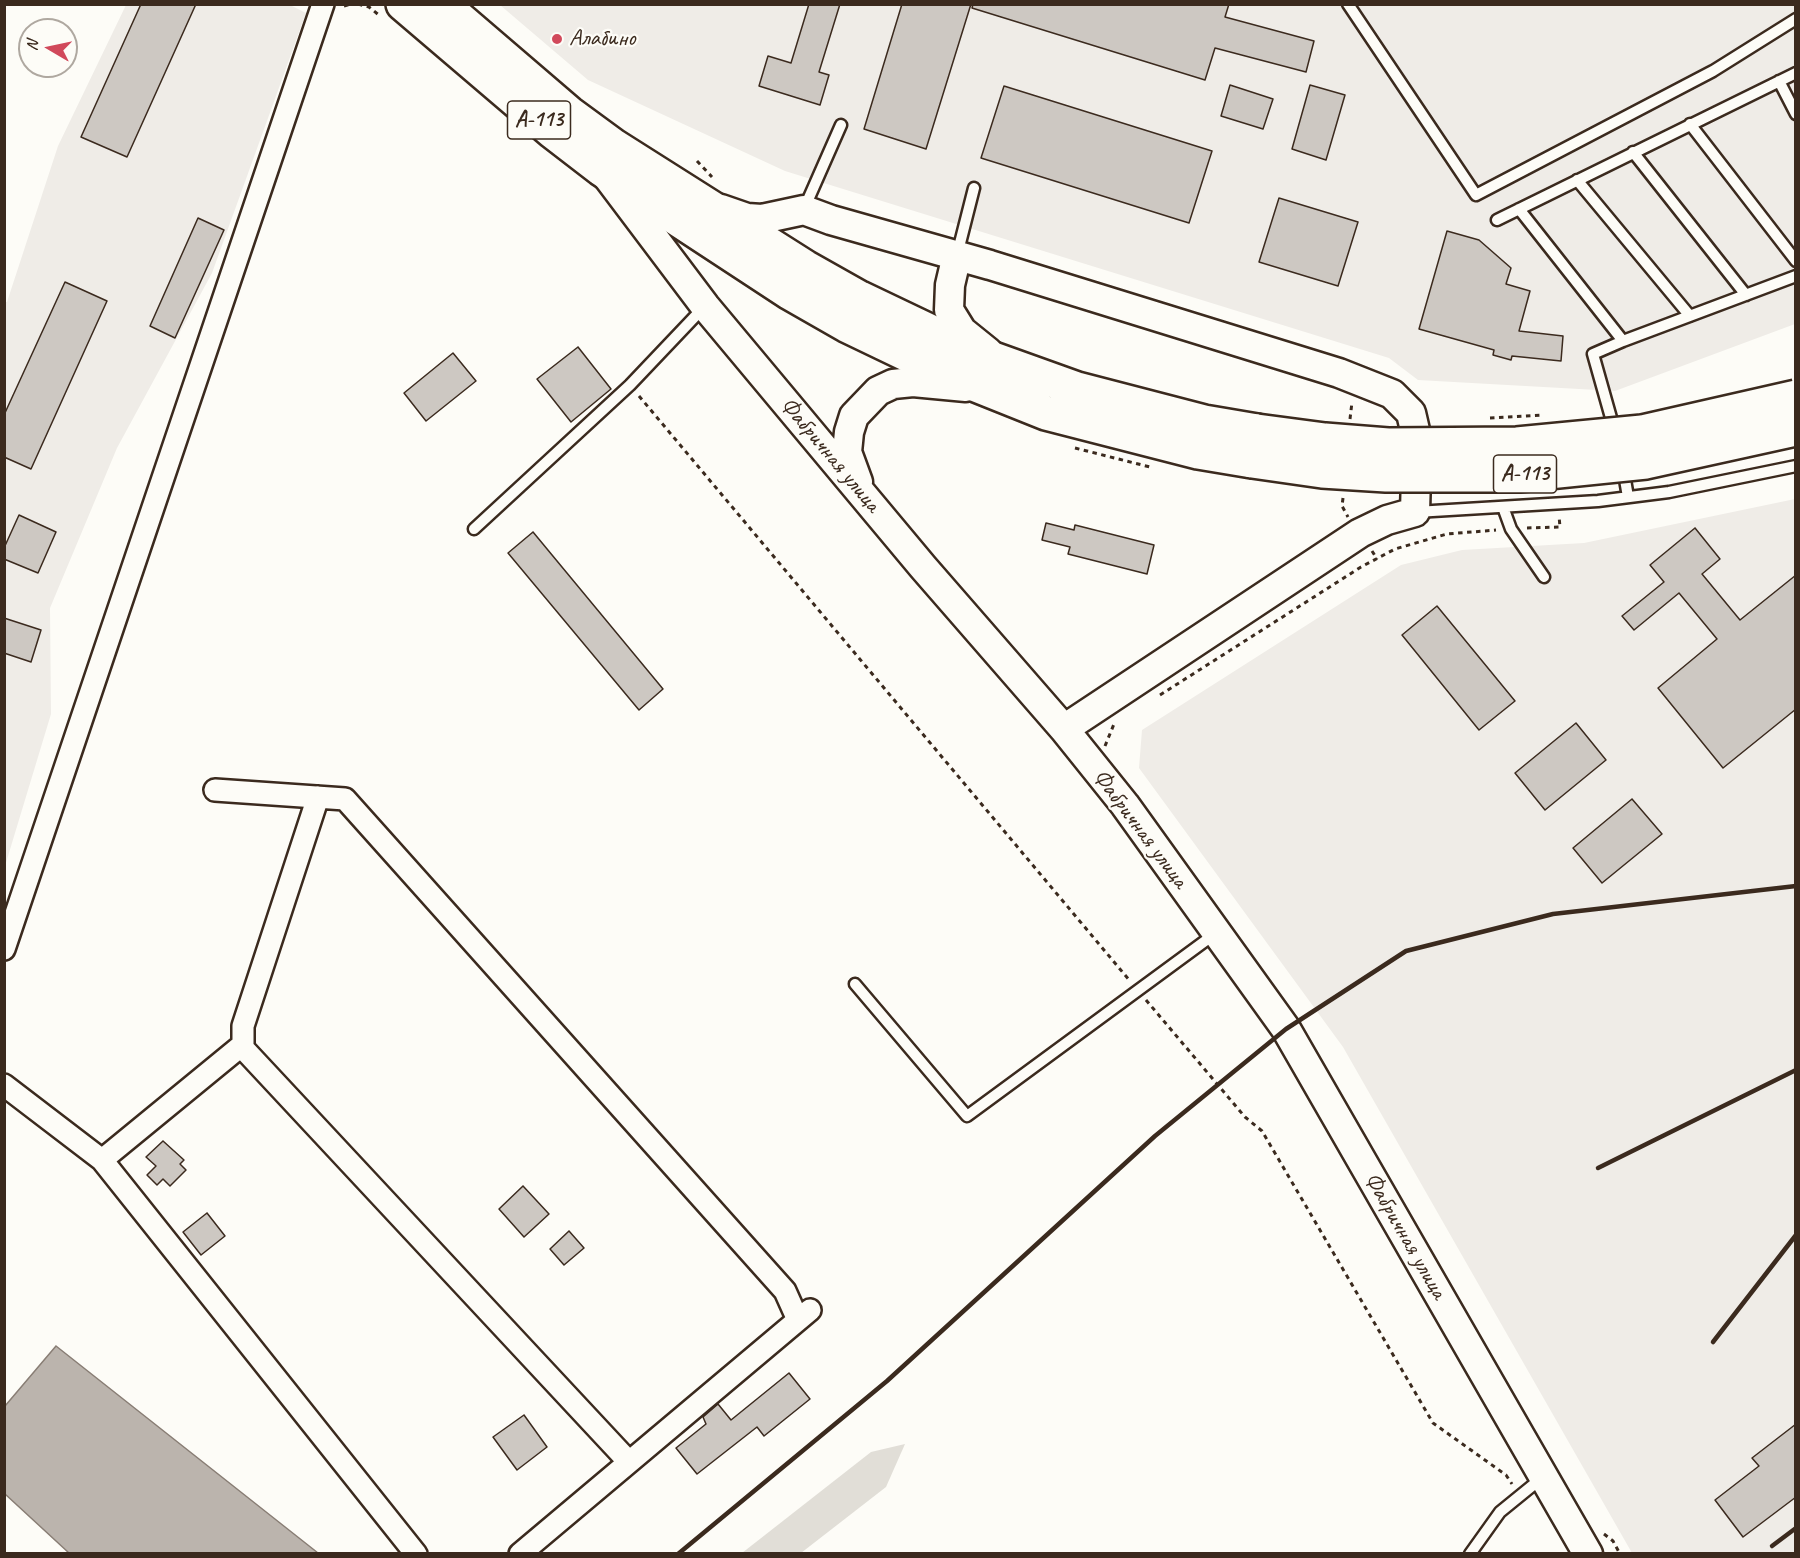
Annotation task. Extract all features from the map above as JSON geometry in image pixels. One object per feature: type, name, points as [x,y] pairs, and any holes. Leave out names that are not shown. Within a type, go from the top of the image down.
[{"type":"highway","name":"А-113","points":[[403,4],[553,132],[601,169],[790,293],[895,350],[982,389],[1046,413],[1137,438],[1254,446],[1325,440],[1388,445],[1517,444],[1642,432],[1796,397]]},
{"type":"highway","name":"А-113","points":[[442,4],[569,113],[704,203],[860,298],[928,332],[1010,366],[1145,408],[1322,471],[1386,475],[1519,475],[1646,462],[1796,429]]},
{"type":"street","points":[[4,949],[323,4]]},
{"type":"street","name":"Фабричная улица","points":[[601,169],[705,306],[1064,729],[1105,781],[1286,1029],[1588,1554]]},
{"type":"street","points":[[704,203],[747,218],[762,219],[804,210],[831,220],[957,255],[1381,388],[1402,402],[1415,424],[1416,512],[1387,520],[1360,533],[1064,729]]},
{"type":"street","points":[[957,255],[948,299],[953,321],[980,346],[1010,366]]},
{"type":"street","points":[[865,497],[851,469],[847,452],[852,424],[865,403],[878,392],[893,384],[920,382],[982,389]]},
{"type":"street","points":[[215,790],[345,799],[804,1315],[519,1554]]},
{"type":"street","points":[[318,797],[243,1026],[243,1048],[629,1462]]},
{"type":"street","points":[[102,1160],[241,1046],[243,1048]]},
{"type":"street","points":[[4,1084],[102,1160],[416,1554]]},
{"type":"lane","points":[[1348,4],[1476,195],[1713,70],[1796,19]]},
{"type":"lane","points":[[1497,220],[1796,72]]},
{"type":"lane","points":[[1779,81],[1796,114]]},
{"type":"lane","points":[[1690,124],[1796,261]]},
{"type":"lane","points":[[804,210],[841,125]]},
{"type":"lane","points":[[1634,152],[1746,295]]},
{"type":"lane","points":[[1577,180],[1690,316]]},
{"type":"lane","points":[[957,255],[974,188]]},
{"type":"lane","points":[[1519,209],[1623,341]]},
{"type":"lane","points":[[1628,497],[1619,448],[1593,354],[1796,276]]},
{"type":"lane","points":[[474,529],[630,385],[705,306]]},
{"type":"lane","points":[[1416,512],[1558,504],[1628,497],[1669,492],[1796,466]]},
{"type":"lane","points":[[1503,507],[1511,529],[1544,577]]},
{"type":"lane","points":[[855,984],[967,1116],[1217,933]]},
{"type":"lane","points":[[1470,1554],[1500,1512],[1543,1477]]},
{"type":"path","points":[[344,6],[352,4]]},
{"type":"path","points":[[630,385],[1245,1117],[1262,1131],[1433,1423],[1506,1475],[1520,1496]]},
{"type":"path","points":[[1479,418],[1538,415]]},
{"type":"path","points":[[1070,446],[1159,468]]},
{"type":"path","points":[[1153,699],[1360,567],[1395,549],[1448,534],[1560,527],[1558,504]]},
{"type":"path","points":[[1105,781],[1113,774],[1105,755],[1105,744],[1114,725],[1123,718]]},
{"type":"shaded area","points":[[126,5],[290,5],[306,13],[212,273],[117,448],[50,608],[51,714],[5,866],[5,302],[7,302],[58,146]]},
{"type":"shaded area","points":[[500,5],[1795,5],[1795,324],[1615,391],[1418,380],[1389,358],[785,171],[588,80]]},
{"type":"shaded area","points":[[1795,499],[1795,1553],[1632,1553],[1343,1047],[1139,768],[1142,730],[1401,565],[1462,550],[1584,543]]},
{"type":"shaded area","points":[[56,1346],[318,1553],[69,1553],[5,1494],[5,1406]]},
{"type":"shaded area","points":[[905,1444],[886,1487],[801,1553],[742,1553],[871,1452]]},
{"type":"building","points":[[141,4],[196,4],[127,157],[81,137]]},
{"type":"building","points":[[809,4],[840,4],[819,72],[829,75],[820,105],[759,86],[768,56],[791,63]]},
{"type":"building","points":[[902,4],[971,4],[926,149],[864,129]]},
{"type":"building","points":[[973,4],[1229,4],[1225,17],[1314,41],[1306,72],[1215,48],[1205,80],[972,8]]},
{"type":"building","points":[[1230,85],[1273,99],[1263,129],[1221,116]]},
{"type":"building","points":[[1310,85],[1345,95],[1326,160],[1292,149]]},
{"type":"building","points":[[1004,86],[1212,151],[1189,223],[981,158]]},
{"type":"building","points":[[1279,198],[1358,222],[1338,286],[1259,262]]},
{"type":"building","points":[[198,218],[224,230],[175,338],[150,326]]},
{"type":"building","points":[[1447,231],[1479,240],[1511,268],[1506,284],[1530,291],[1519,331],[1563,336],[1561,361],[1512,356],[1511,360],[1493,355],[1494,350],[1419,329]]},
{"type":"building","points":[[65,282],[107,301],[31,469],[4,457],[4,415]]},
{"type":"building","points":[[578,347],[611,389],[571,422],[537,379]]},
{"type":"building","points":[[453,353],[476,381],[426,421],[404,393]]},
{"type":"building","points":[[19,515],[56,532],[38,573],[4,559],[4,548]]},
{"type":"building","points":[[1046,523],[1074,530],[1075,525],[1154,545],[1147,574],[1068,554],[1070,547],[1042,540]]},
{"type":"building","points":[[1695,528],[1720,559],[1702,574],[1740,620],[1796,575],[1796,709],[1723,768],[1658,688],[1717,639],[1679,593],[1634,630],[1622,616],[1664,582],[1650,565]]},
{"type":"building","points":[[533,532],[663,689],[639,710],[508,553]]},
{"type":"building","points":[[1437,606],[1515,701],[1479,730],[1402,635]]},
{"type":"building","points":[[4,618],[41,630],[31,662],[4,653]]},
{"type":"building","points":[[1576,723],[1606,760],[1545,810],[1515,773]]},
{"type":"building","points":[[1632,799],[1662,834],[1602,883],[1573,848]]},
{"type":"building","points":[[163,1141],[184,1160],[180,1164],[186,1170],[170,1186],[163,1179],[157,1185],[147,1175],[156,1166],[146,1157]]},
{"type":"building","points":[[523,1186],[549,1214],[524,1237],[499,1209]]},
{"type":"building","points":[[207,1213],[225,1236],[201,1255],[183,1232]]},
{"type":"building","points":[[569,1231],[584,1248],[564,1265],[550,1249]]},
{"type":"building","points":[[789,1373],[810,1399],[764,1436],[757,1427],[697,1474],[676,1448],[706,1424],[703,1417],[718,1404],[731,1420]]},
{"type":"building","points":[[524,1415],[547,1447],[517,1470],[493,1437]]},
{"type":"building","points":[[1796,1424],[1796,1497],[1743,1537],[1715,1500],[1759,1466],[1752,1458]]},
{"type":"railway","points":[[678,1554],[887,1381],[1155,1136],[1286,1029],[1406,951],[1553,914],[1796,886]]},
{"type":"railway","points":[[1598,1168],[1796,1070]]},
{"type":"railway","points":[[1713,1342],[1796,1235]]},
{"type":"railway","points":[[1772,1546],[1796,1528]]},
{"type":"place","name":"Алабино","points":[[557,39]]}]
